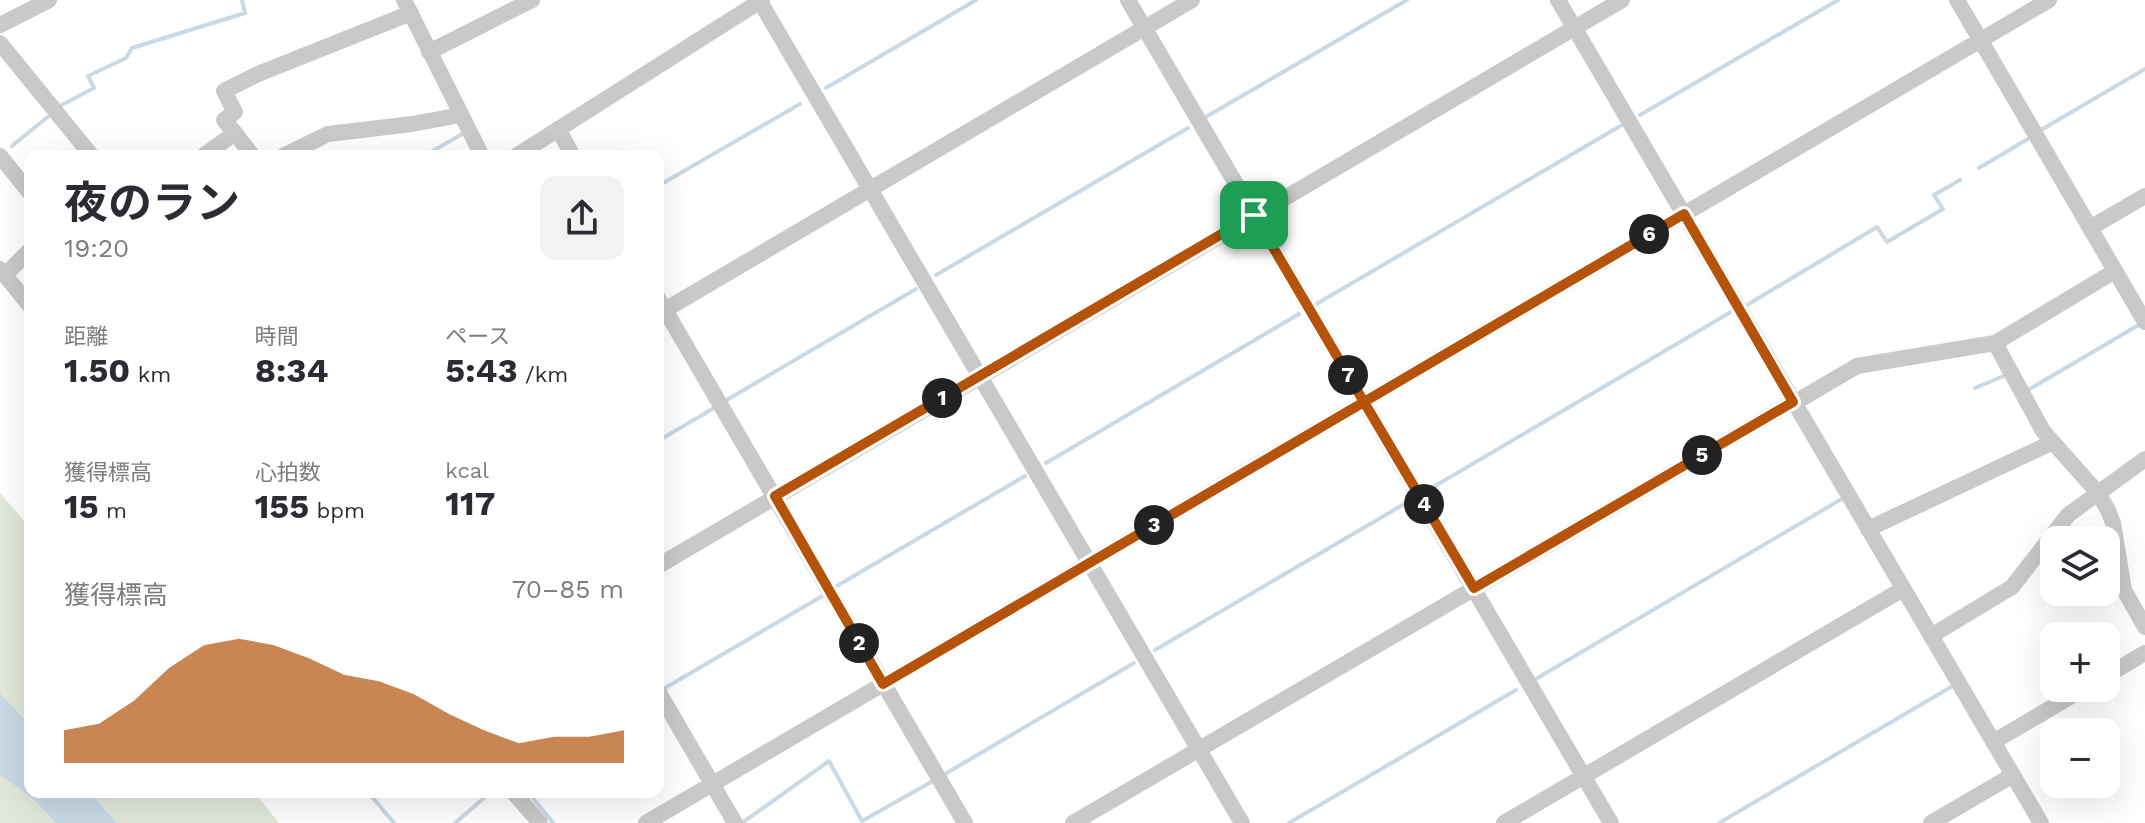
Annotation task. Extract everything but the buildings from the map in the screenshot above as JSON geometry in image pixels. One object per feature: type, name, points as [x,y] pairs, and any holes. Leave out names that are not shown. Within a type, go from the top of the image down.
[{"type":"street","points":[[0,25],[49,0]]},
{"type":"street","points":[[429,52],[532,0]]},
{"type":"street","points":[[525,150],[760,0],[1242,823]]},
{"type":"street","points":[[1128,0],[1251,217],[1474,588],[1580,779],[1611,823]]},
{"type":"street","points":[[664,305],[871,189],[1192,0]]},
{"type":"street","points":[[1558,0],[2041,823]]},
{"type":"street","points":[[664,562],[1622,0]]},
{"type":"street","points":[[1957,0],[2145,322]]},
{"type":"street","points":[[646,823],[2049,0]]},
{"type":"street","points":[[248,150],[224,120],[235,112],[224,91],[407,7],[479,150]]},
{"type":"street","points":[[0,43],[87,150]]},
{"type":"street","points":[[295,150],[328,134],[461,115]]},
{"type":"street","points":[[558,129],[570,150]]},
{"type":"street","points":[[210,150],[235,133]]},
{"type":"street","points":[[0,156],[24,186]]},
{"type":"street","points":[[2090,228],[2145,196]]},
{"type":"street","points":[[24,255],[2,272],[24,299]]},
{"type":"street","points":[[1073,823],[1857,366],[1995,343],[2115,271]]},
{"type":"street","points":[[664,314],[775,496],[965,823]]},
{"type":"street","points":[[1995,343],[2051,443],[2098,493],[2113,523],[2124,590],[2145,627]]},
{"type":"street","points":[[1868,529],[2051,443]]},
{"type":"street","points":[[1931,636],[2012,587],[2068,515],[2145,459]]},
{"type":"street","points":[[1504,823],[1903,589]]},
{"type":"street","points":[[2120,668],[2145,653]]},
{"type":"street","points":[[664,701],[735,823]]},
{"type":"street","points":[[1993,742],[2061,702]]},
{"type":"street","points":[[1931,823],[2013,775]]},
{"type":"street","points":[[518,798],[540,823]]},
{"type":"shaded area","points":[[0,493],[24,521],[24,719],[0,693]]},
{"type":"shaded area","points":[[0,775],[24,792],[24,798],[32,798],[56,823],[0,823]]},
{"type":"shaded area","points":[[95,798],[259,798],[279,823],[117,823]]},
{"type":"water","points":[[0,693],[24,719],[24,792],[0,775]]},
{"type":"water","points":[[32,798],[95,798],[117,823],[56,823]]},
{"type":"waterway","points":[[58,107],[94,88],[88,76],[126,58],[132,48],[245,13],[242,0]]},
{"type":"waterway","points":[[826,88],[976,0]]},
{"type":"waterway","points":[[1204,118],[1407,0]]},
{"type":"waterway","points":[[1640,115],[1838,0]]},
{"type":"waterway","points":[[2041,130],[2145,69]]},
{"type":"waterway","points":[[664,183],[800,104]]},
{"type":"waterway","points":[[12,146],[50,115]]},
{"type":"waterway","points":[[1313,306],[1622,125]]},
{"type":"waterway","points":[[936,275],[1188,128]]},
{"type":"waterway","points":[[434,150],[464,133]]},
{"type":"waterway","points":[[1979,168],[2028,139]]},
{"type":"waterway","points":[[1747,305],[1877,227],[1887,242],[1943,209],[1934,195],[1960,180]]},
{"type":"waterway","points":[[725,401],[916,289]]},
{"type":"waterway","points":[[1423,493],[1731,312]]},
{"type":"waterway","points":[[1046,463],[1299,314]]},
{"type":"waterway","points":[[2028,390],[2137,326]]},
{"type":"waterway","points":[[1975,388],[2006,375]]},
{"type":"waterway","points":[[664,437],[714,408]]},
{"type":"waterway","points":[[835,587],[1025,476]]},
{"type":"waterway","points":[[1534,680],[1840,500]]},
{"type":"waterway","points":[[1155,650],[1406,503]]},
{"type":"waterway","points":[[665,688],[824,595]]},
{"type":"waterway","points":[[945,774],[1134,663]]},
{"type":"waterway","points":[[1719,823],[1951,687]]},
{"type":"waterway","points":[[1289,823],[1516,690]]},
{"type":"waterway","points":[[742,823],[829,761],[862,821],[933,781]]},
{"type":"waterway","points":[[373,798],[394,823]]},
{"type":"waterway","points":[[455,823],[484,798]]},
{"type":"waterway","points":[[533,798],[553,823]]},
{"type":"route","points":[[1254,215],[775,496],[883,684],[1364,402],[1474,588],[1793,402],[1684,214],[1364,402],[1254,215]]}]
